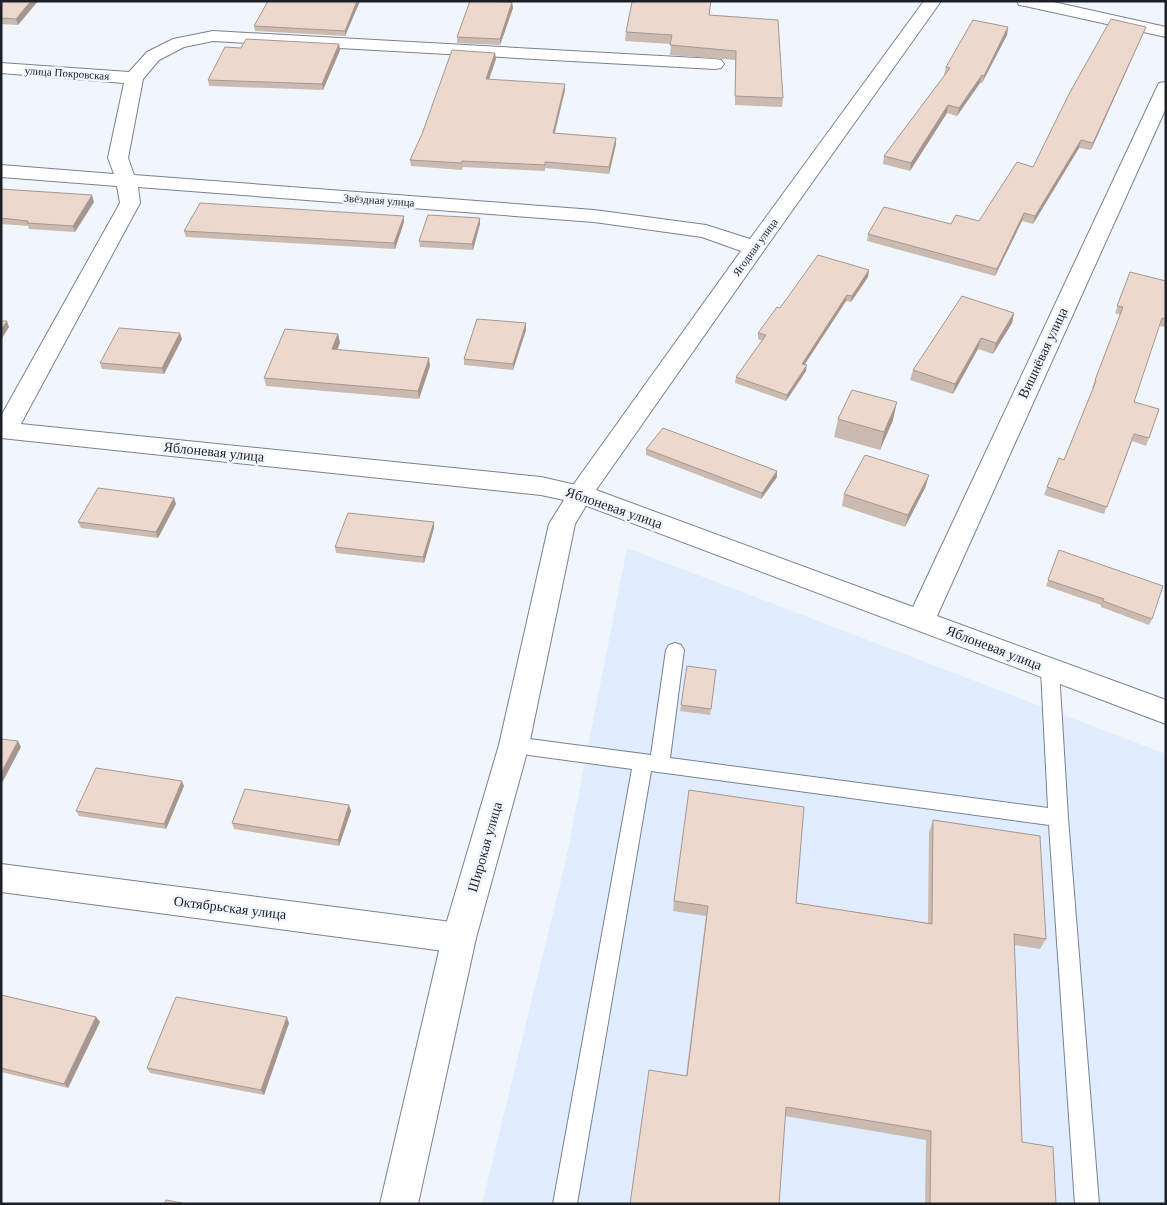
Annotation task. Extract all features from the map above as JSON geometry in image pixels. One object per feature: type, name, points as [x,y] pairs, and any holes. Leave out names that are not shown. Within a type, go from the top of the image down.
[{"type":"street","name":"Ягодная улица","points":[[580,494],[754,248],[933,1]]},
{"type":"street","points":[[1025,1],[1166,32]]},
{"type":"street","points":[[3,430],[130,203],[127,182],[118,158],[134,78],[153,56],[179,43],[212,36],[716,64]]},
{"type":"street","name":"улица Покровская","points":[[1,68],[134,78]]},
{"type":"street","name":"Вишнёвая улица","points":[[921,620],[1166,87]]},
{"type":"street","name":"Звёздная улица","points":[[1,171],[594,216],[706,231],[754,248]]},
{"type":"street","name":"Яблоневая улица","points":[[3,430],[541,486],[580,494],[1166,712]]},
{"type":"street","name":"Широкая улица","points":[[400,1204],[459,938],[514,745],[562,524],[580,494]]},
{"type":"street","name":"Октябрьская улица","points":[[1,878],[459,938]]},
{"type":"lane","points":[[565,1204],[674,650]]},
{"type":"lane","points":[[1050,670],[1058,818],[1087,1204]]},
{"type":"lane","points":[[514,745],[652,762],[1058,818]]},
{"type":"shaded area","points":[[627,548],[1166,754],[1166,1204],[482,1204],[565,864]]},
{"type":"building","points":[[1,1],[31,1],[16,19],[1,18]]},
{"type":"building","points":[[268,1],[357,1],[345,31],[254,26]]},
{"type":"building","points":[[470,1],[512,2],[500,39],[457,37]]},
{"type":"building","points":[[711,1],[709,15],[778,20],[783,98],[735,96],[736,51],[670,45],[672,35],[626,32],[632,2]]},
{"type":"building","points":[[1111,19],[1146,27],[1093,143],[1081,140],[1035,216],[1024,213],[997,269],[868,234],[884,207],[951,224],[956,215],[979,221],[1017,162],[1033,167],[1069,94]]},
{"type":"building","points":[[973,20],[1008,27],[984,76],[982,75],[959,108],[948,105],[911,163],[884,156],[950,68],[946,67]]},
{"type":"building","points":[[246,39],[339,44],[322,84],[208,80],[225,47],[241,48]]},
{"type":"building","points":[[452,50],[495,53],[486,79],[565,84],[553,133],[616,138],[609,167],[545,162],[545,165],[410,160],[422,134]]},
{"type":"building","points":[[1,189],[92,195],[73,226],[27,223],[28,221],[1,218]]},
{"type":"building","points":[[200,203],[404,216],[394,243],[184,231]]},
{"type":"building","points":[[428,215],[480,218],[472,244],[419,241]]},
{"type":"building","points":[[818,255],[869,270],[852,296],[847,295],[802,364],[807,365],[787,395],[736,377],[766,335],[758,333],[777,307],[780,308]]},
{"type":"building","points":[[1130,272],[1166,281],[1166,319],[1162,318],[1134,402],[1159,409],[1149,438],[1134,434],[1107,507],[1047,487],[1059,458],[1064,460],[1096,381],[1123,307],[1117,306]]},
{"type":"building","points":[[962,296],[1014,313],[996,343],[981,338],[955,384],[913,370]]},
{"type":"building","points":[[477,319],[526,323],[513,364],[464,359]]},
{"type":"building","points":[[1,321],[7,321],[1,330]]},
{"type":"building","points":[[119,328],[180,333],[162,368],[100,363]]},
{"type":"building","points":[[285,329],[338,334],[332,349],[429,358],[418,391],[264,378]]},
{"type":"building","points":[[852,390],[897,402],[884,432],[838,419]]},
{"type":"building","points":[[663,428],[777,471],[762,493],[646,449]]},
{"type":"building","points":[[865,455],[929,475],[908,515],[844,494]]},
{"type":"building","points":[[98,488],[174,498],[156,532],[78,522]]},
{"type":"building","points":[[348,513],[434,522],[423,557],[335,547]]},
{"type":"building","points":[[1059,550],[1163,586],[1152,619],[1103,601],[1104,599],[1048,580]]},
{"type":"building","points":[[687,666],[716,670],[711,709],[681,705]]},
{"type":"building","points":[[1,739],[18,741],[1,773]]},
{"type":"building","points":[[96,768],[182,781],[164,824],[76,811]]},
{"type":"building","points":[[245,789],[349,805],[338,840],[232,823]]},
{"type":"building","points":[[689,790],[804,807],[796,903],[932,924],[933,820],[1040,836],[1046,939],[1014,934],[1022,1142],[1053,1147],[1056,1204],[930,1204],[931,1131],[786,1107],[779,1204],[630,1204],[649,1070],[687,1076],[708,906],[674,901]]},
{"type":"building","points":[[1,995],[96,1017],[64,1084],[1,1068]]},
{"type":"building","points":[[176,997],[287,1017],[261,1090],[147,1068]]},
{"type":"building","points":[[166,1200],[187,1204],[164,1204]]}]
